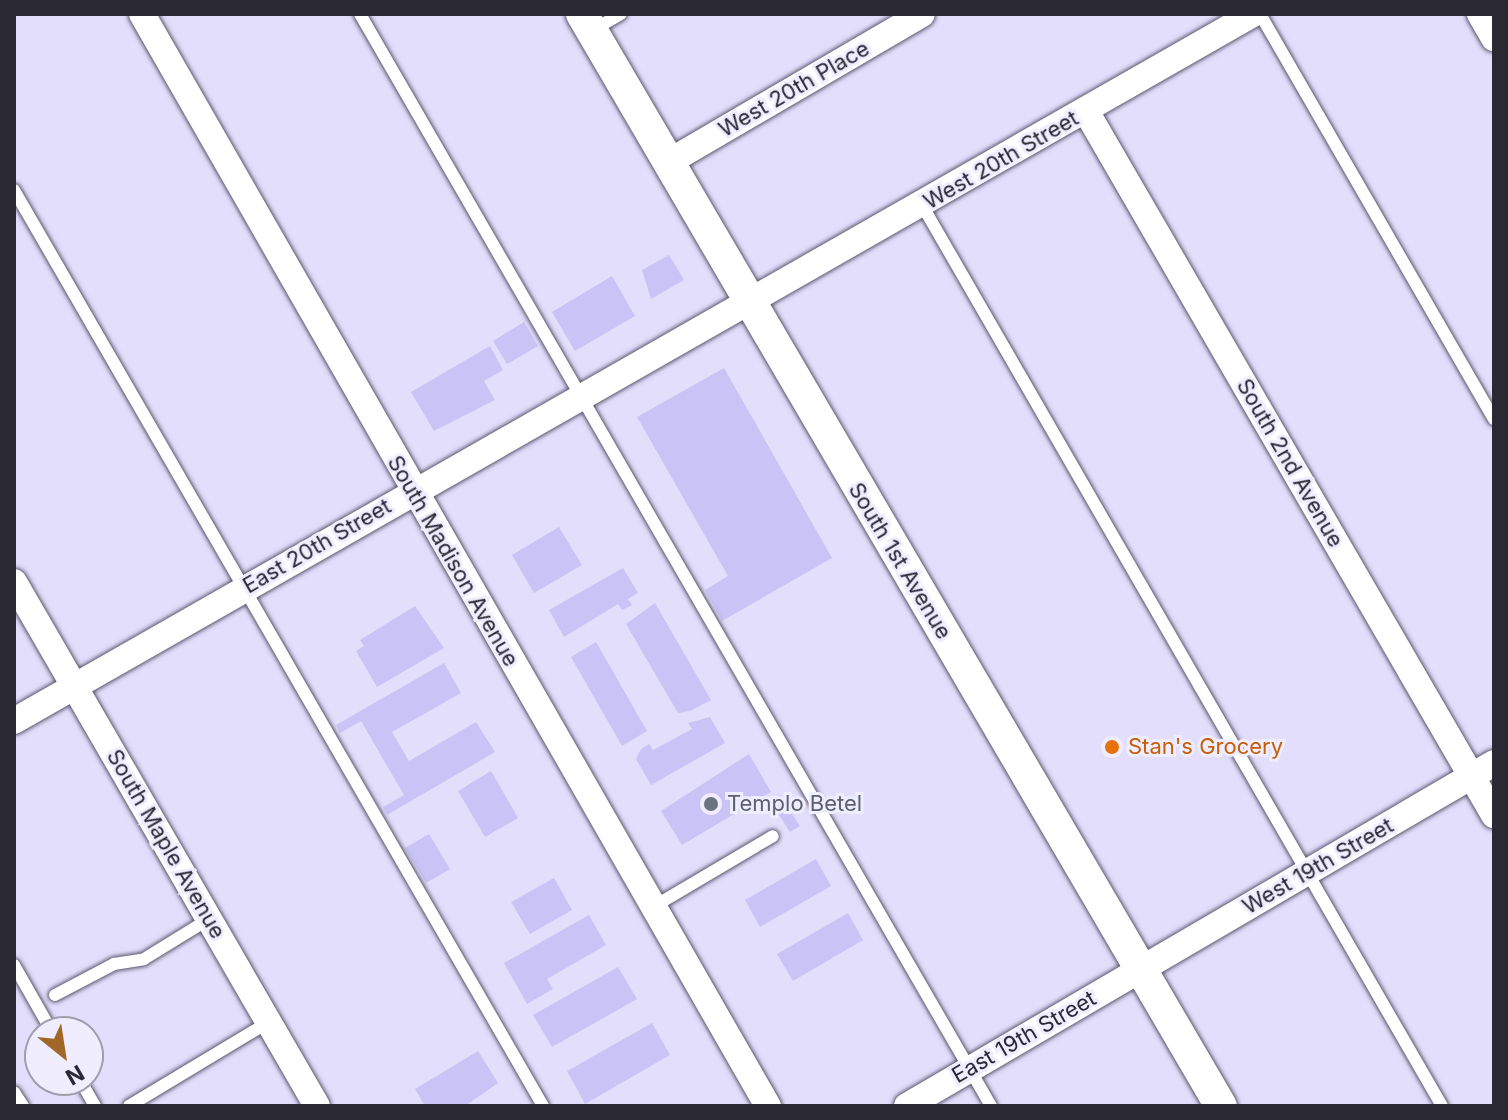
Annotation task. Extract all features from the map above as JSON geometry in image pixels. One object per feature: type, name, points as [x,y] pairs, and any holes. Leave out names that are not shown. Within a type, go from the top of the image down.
[{"type":"street","name":"South Madison Avenue","points":[[142,14],[412,491],[768,1106]]},
{"type":"street","name":"West 20th Place","points":[[667,163],[922,14]]},
{"type":"street","name":"West 20th Street","points":[[748,303],[1253,14]]},
{"type":"street","points":[[1480,14],[1494,38]]},
{"type":"street","name":"South 1st Avenue","points":[[587,22],[748,303],[1221,1106]]},
{"type":"street","name":"South 2nd Avenue","points":[[1086,111],[1483,769],[1494,815]]},
{"type":"street","name":"East 20th Street","points":[[14,721],[580,395],[748,303]]},
{"type":"street","name":"South Maple Avenue","points":[[14,582],[317,1106]]},
{"type":"street","name":"West 19th Street","points":[[1141,969],[1483,769]]},
{"type":"street","name":"East 19th Street","points":[[907,1106],[1141,969]]},
{"type":"lane","points":[[360,14],[991,1106]]},
{"type":"lane","points":[[587,22],[621,14]]},
{"type":"lane","points":[[1260,14],[1494,419]]},
{"type":"lane","points":[[14,190],[543,1106]]},
{"type":"lane","points":[[922,205],[1442,1106]]},
{"type":"lane","points":[[653,907],[773,836]]},
{"type":"lane","points":[[55,995],[114,964],[144,959],[209,919]]},
{"type":"lane","points":[[14,965],[43,1016]]},
{"type":"lane","points":[[129,1106],[269,1022]]},
{"type":"lane","points":[[14,1092],[23,1106]]},
{"type":"building","points":[[669,255],[684,280],[651,299],[642,270]]},
{"type":"building","points":[[612,276],[635,316],[575,351],[552,312]]},
{"type":"building","points":[[524,322],[538,346],[507,364],[493,341]]},
{"type":"building","points":[[490,346],[503,370],[484,381],[495,400],[434,431],[411,392]]},
{"type":"building","points":[[724,368],[832,558],[722,621],[705,590],[728,576],[637,417]]},
{"type":"building","points":[[559,527],[582,565],[534,593],[512,555]]},
{"type":"building","points":[[623,568],[638,593],[628,599],[632,605],[622,610],[618,604],[564,637],[549,610]]},
{"type":"building","points":[[655,603],[711,700],[690,711],[678,713],[626,624]]},
{"type":"building","points":[[415,606],[444,648],[377,687],[356,651],[364,646],[360,640]]},
{"type":"building","points":[[596,642],[647,731],[622,746],[571,657]]},
{"type":"building","points":[[444,663],[461,693],[392,732],[409,761],[476,722],[495,752],[387,815],[383,807],[404,795],[361,721],[340,733],[336,725]]},
{"type":"building","points":[[710,717],[725,743],[651,785],[636,759],[641,749],[649,744],[653,750],[692,729],[688,723]]},
{"type":"building","name":"Templo Betel","points":[[749,754],[771,792],[682,845],[661,811]]},
{"type":"building","points":[[491,771],[518,818],[485,837],[458,791]]},
{"type":"building","points":[[780,795],[800,826],[790,832],[770,801]]},
{"type":"building","points":[[429,834],[450,869],[426,883],[405,848]]},
{"type":"building","points":[[816,859],[831,886],[760,927],[745,900]]},
{"type":"building","points":[[554,878],[572,910],[530,934],[511,902]]},
{"type":"building","points":[[848,913],[863,940],[793,981],[777,954]]},
{"type":"building","points":[[589,915],[606,945],[547,979],[553,989],[527,1004],[504,963]]},
{"type":"building","points":[[618,967],[637,999],[552,1047],[533,1015]]},
{"type":"building","points":[[652,1023],[670,1055],[585,1104],[567,1071]]},
{"type":"building","points":[[478,1051],[498,1083],[465,1106],[425,1106],[415,1089]]},
{"type":"place","name":"Stan's Grocery","points":[[1112,747]]},
{"type":"place","name":"Templo Betel","points":[[711,804]]}]
